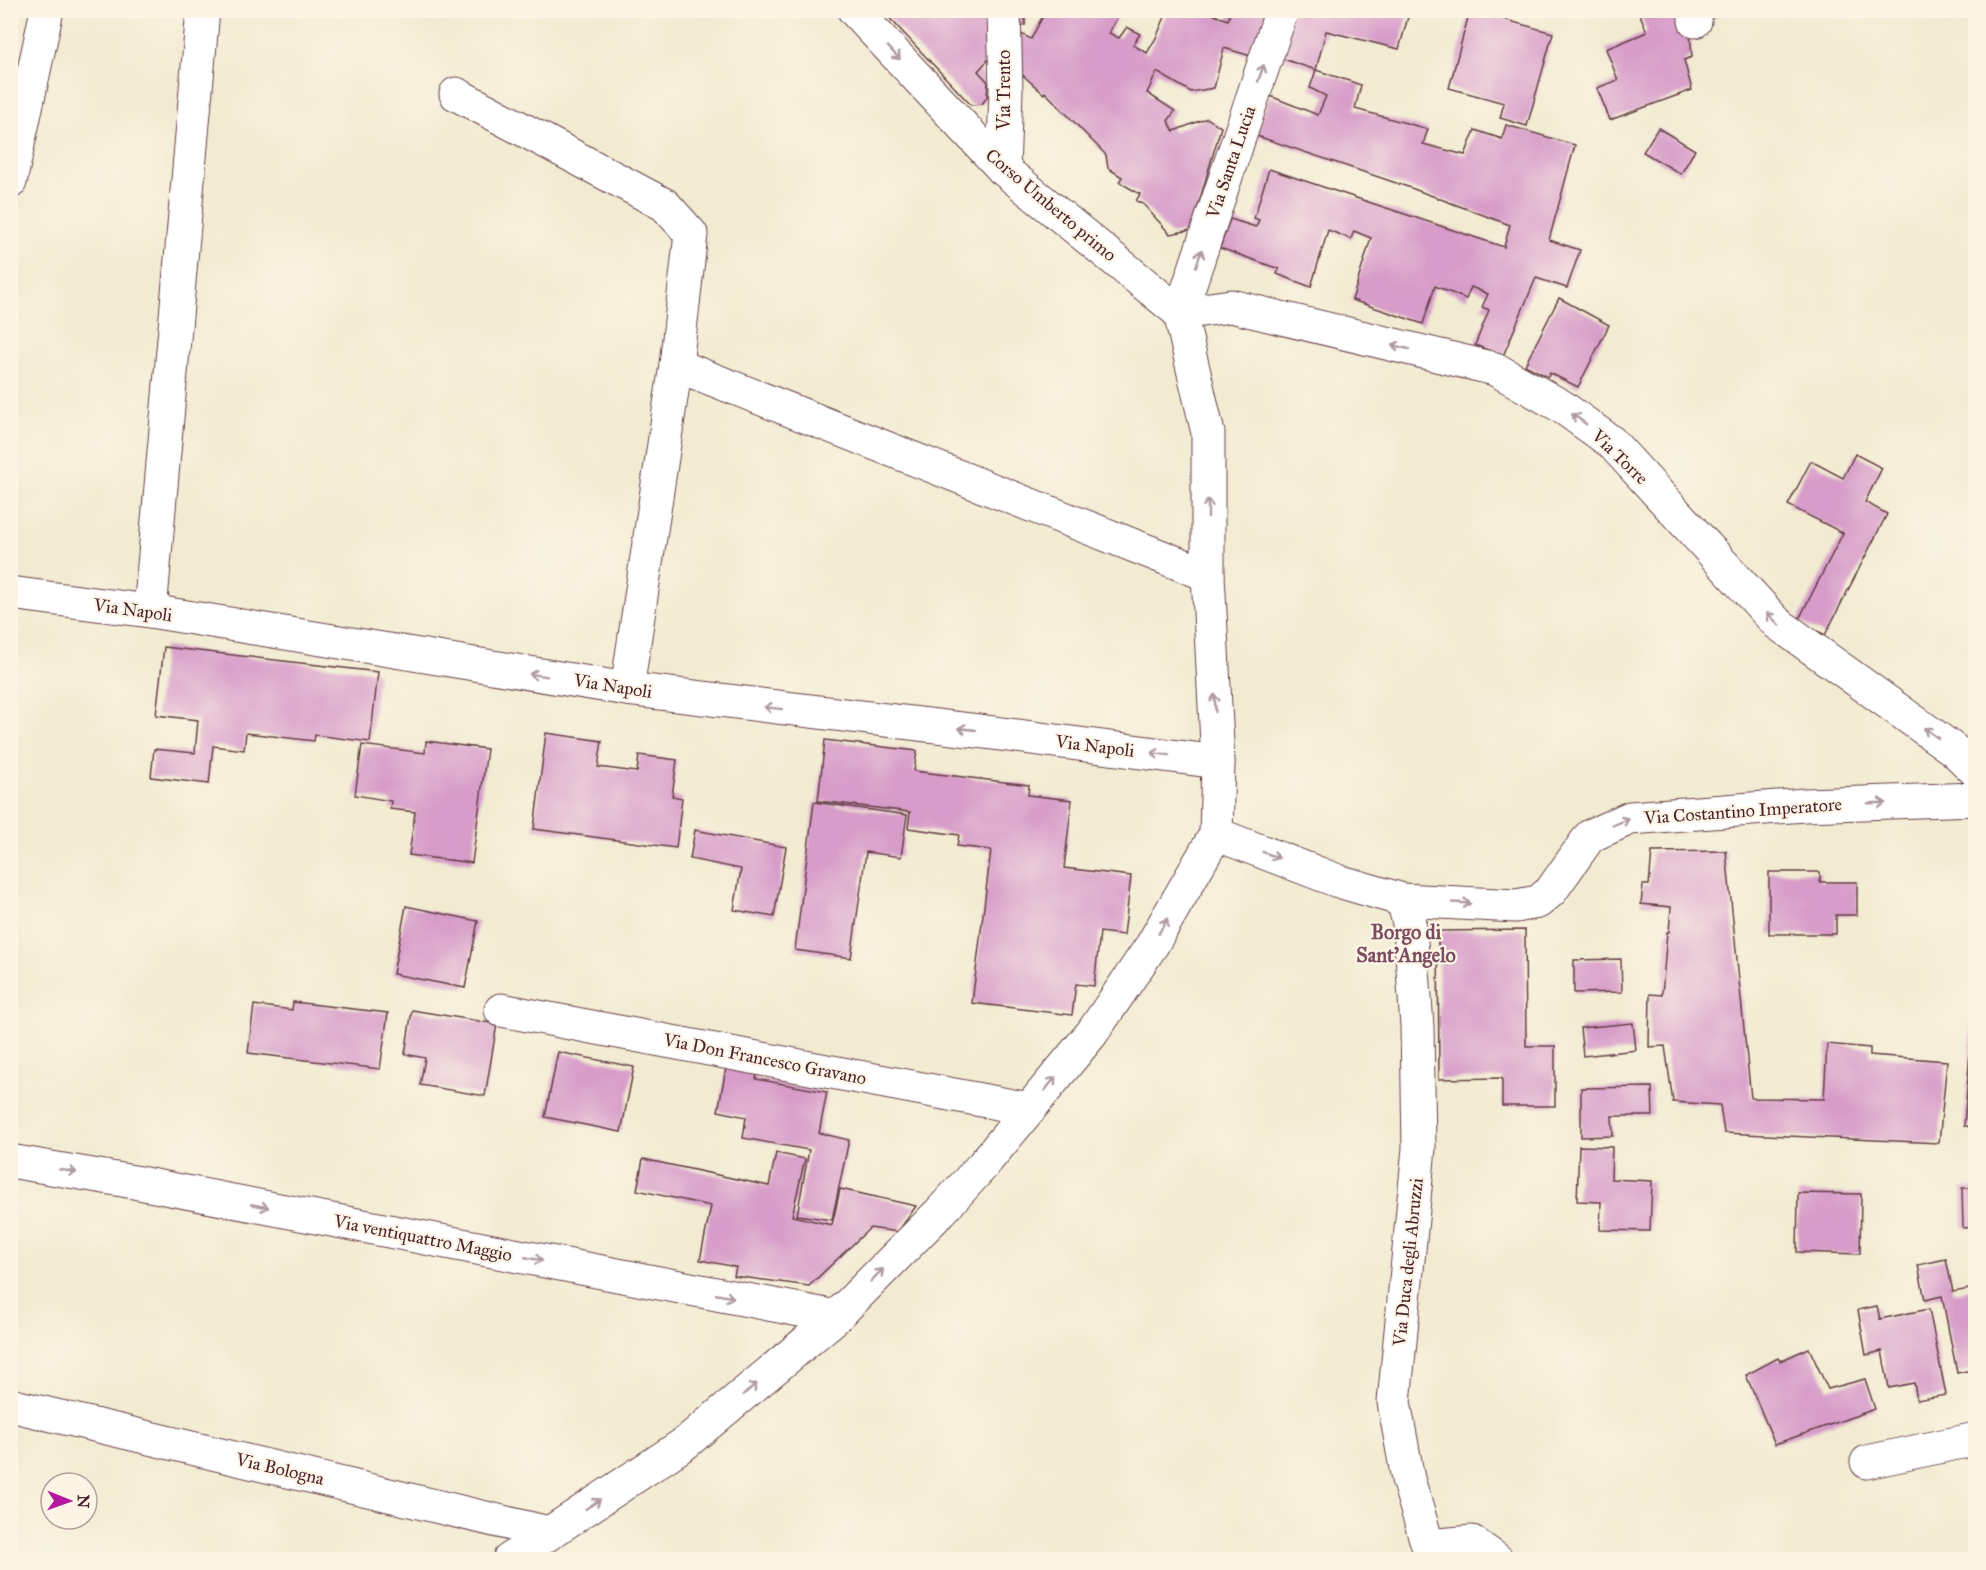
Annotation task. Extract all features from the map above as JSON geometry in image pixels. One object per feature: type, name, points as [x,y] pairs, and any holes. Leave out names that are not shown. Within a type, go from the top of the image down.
[{"type":"street","points":[[10,182],[47,10]]},
{"type":"street","points":[[150,611],[203,10]]},
{"type":"street","name":"Corso Umberto primo","points":[[854,10],[1003,169],[1180,313]]},
{"type":"street","name":"Via Trento","points":[[1003,169],[1006,91],[1004,10]]},
{"type":"street","name":"Via Santa Lucia","points":[[1180,313],[1282,10]]},
{"type":"street","points":[[456,94],[665,205],[691,234],[676,365],[627,689]]},
{"type":"street","name":"Via Torre","points":[[1180,313],[1231,306],[1495,369],[1561,406],[1611,442],[1777,623],[1954,750],[1976,771]]},
{"type":"street","points":[[509,1560],[684,1444],[836,1317],[941,1211],[983,1165],[1092,1033],[1152,945],[1216,834],[1218,762],[1208,575],[1208,433],[1180,313]]},
{"type":"street","points":[[676,365],[1208,575]]},
{"type":"street","name":"Via Napoli","points":[[10,593],[150,611],[627,689],[1218,762]]},
{"type":"street","name":"Via Costantino Imperatore","points":[[1403,900],[1516,906],[1538,902],[1551,891],[1590,836],[1630,818],[1805,805],[1976,799]]},
{"type":"street","points":[[1216,834],[1338,881],[1403,900]]},
{"type":"street","name":"Via Duca degli Abruzzi","points":[[1403,900],[1410,927],[1417,1026],[1419,1148],[1394,1402],[1424,1553],[1472,1542],[1497,1560]]},
{"type":"street","name":"Via Don Francesco Gravano","points":[[501,1010],[1029,1109]]},
{"type":"street","name":"Via ventiquattro Maggio","points":[[10,1161],[134,1182],[836,1317]]},
{"type":"street","name":"Via Bologna","points":[[10,1405],[549,1533]]},
{"type":"street","points":[[1867,1462],[1976,1438]]},
{"type":"building","points":[[882,10],[993,10],[996,51],[978,71],[988,82],[987,97],[982,104],[971,105]]},
{"type":"building","points":[[1015,10],[1025,10],[1025,25],[1015,25]]},
{"type":"building","points":[[1046,10],[1113,10],[1119,14],[1109,33],[1119,38],[1127,27],[1140,34],[1133,45],[1147,53],[1168,10],[1215,10],[1214,15],[1228,20],[1231,10],[1267,10],[1254,57],[1224,48],[1214,88],[1191,92],[1157,72],[1147,93],[1175,111],[1168,121],[1174,131],[1207,118],[1221,127],[1191,230],[1170,234],[1143,204],[1136,201],[1140,194],[1119,182],[1122,177],[1108,168],[1106,155],[1045,92],[1044,94],[1017,70],[1015,31],[1031,39]]},
{"type":"building","points":[[1293,10],[1410,10],[1399,49],[1326,31],[1316,70],[1280,58]]},
{"type":"building","points":[[1470,10],[1553,33],[1527,126],[1500,118],[1504,103],[1449,88]]},
{"type":"building","points":[[1679,10],[1689,20],[1692,57],[1684,60],[1692,90],[1610,120],[1597,88],[1618,80],[1606,49],[1647,32],[1639,12]]},
{"type":"building","points":[[1704,10],[1732,10],[1732,11],[1710,18]]},
{"type":"building","points":[[1316,70],[1361,85],[1355,109],[1428,129],[1423,144],[1465,155],[1475,130],[1502,139],[1506,125],[1575,145],[1549,240],[1580,250],[1567,288],[1536,278],[1503,356],[1475,345],[1489,310],[1482,307],[1488,294],[1471,287],[1466,299],[1435,286],[1423,324],[1352,300],[1371,238],[1354,231],[1351,239],[1328,230],[1311,287],[1277,274],[1279,269],[1220,248],[1230,219],[1256,227],[1259,220],[1254,218],[1269,169],[1504,247],[1510,225],[1411,188],[1254,135],[1270,96],[1318,115],[1326,96],[1310,88]]},
{"type":"building","points":[[1658,128],[1695,150],[1681,174],[1643,152]]},
{"type":"building","points":[[1559,298],[1609,325],[1578,387],[1550,373],[1548,377],[1525,365]]},
{"type":"building","points":[[1855,454],[1882,468],[1865,502],[1887,514],[1825,635],[1798,621],[1843,533],[1788,505],[1811,461],[1843,478]]},
{"type":"building","points":[[164,647],[378,672],[370,742],[315,735],[314,741],[246,733],[244,750],[213,746],[209,784],[151,777],[154,749],[195,753],[198,720],[156,715]]},
{"type":"building","points":[[546,733],[602,741],[598,767],[637,772],[639,755],[677,760],[672,796],[682,798],[676,848],[534,829]]},
{"type":"building","points":[[825,740],[917,751],[914,771],[1029,785],[1028,795],[1072,800],[1064,868],[1131,876],[1124,935],[1100,932],[1094,986],[1076,984],[1072,1015],[972,1003],[991,850],[957,846],[959,835],[908,828],[910,812],[818,801]]},
{"type":"building","points":[[426,741],[487,749],[472,863],[409,855],[415,812],[390,809],[391,801],[355,795],[362,745],[425,753]]},
{"type":"building","points":[[814,802],[907,815],[901,857],[866,852],[851,958],[795,950]]},
{"type":"building","points":[[695,830],[786,847],[774,917],[734,910],[741,869],[690,859]]},
{"type":"building","points":[[1726,851],[1751,1098],[1824,1099],[1827,1044],[1870,1048],[1870,1055],[1947,1061],[1939,1143],[1724,1133],[1720,1105],[1673,1102],[1665,1046],[1649,1047],[1650,994],[1662,995],[1671,907],[1641,904],[1643,885],[1649,885],[1652,852]]},
{"type":"building","points":[[1769,872],[1820,872],[1820,882],[1857,882],[1857,915],[1836,915],[1836,934],[1769,934]]},
{"type":"building","points":[[406,906],[478,921],[465,988],[393,974]]},
{"type":"building","points":[[1525,930],[1526,1046],[1555,1046],[1555,1106],[1502,1106],[1502,1078],[1439,1079],[1438,931]]},
{"type":"building","points":[[1621,959],[1622,992],[1574,993],[1574,960]]},
{"type":"building","points":[[293,1002],[388,1013],[380,1069],[248,1053],[254,1005],[292,1010]]},
{"type":"building","points":[[1974,1005],[1976,1005],[1976,1127],[1964,1126]]},
{"type":"building","points":[[412,1010],[497,1024],[485,1096],[420,1085],[425,1058],[405,1054]]},
{"type":"building","points":[[1633,1023],[1636,1050],[1583,1056],[1580,1028]]},
{"type":"building","points":[[558,1052],[634,1067],[621,1132],[545,1117]]},
{"type":"building","points":[[727,1063],[758,1069],[756,1079],[827,1092],[819,1133],[849,1140],[832,1220],[797,1215],[809,1150],[743,1138],[746,1117],[718,1111]]},
{"type":"building","points":[[1652,1087],[1653,1116],[1612,1116],[1613,1136],[1581,1137],[1581,1088]]},
{"type":"building","points":[[1579,1146],[1612,1147],[1611,1179],[1652,1181],[1650,1231],[1600,1230],[1601,1202],[1577,1201]]},
{"type":"building","points":[[776,1153],[805,1159],[792,1216],[832,1225],[840,1189],[916,1206],[898,1232],[870,1228],[809,1286],[734,1276],[736,1267],[700,1260],[711,1206],[637,1190],[643,1159],[769,1186]]},
{"type":"building","points":[[1962,1188],[1976,1188],[1976,1227],[1963,1228]]},
{"type":"building","points":[[1798,1193],[1861,1194],[1860,1254],[1797,1252]]},
{"type":"building","points":[[1946,1259],[1953,1292],[1976,1288],[1976,1369],[1957,1373],[1942,1296],[1925,1300],[1918,1265]]},
{"type":"building","points":[[1877,1306],[1880,1319],[1929,1309],[1946,1395],[1917,1400],[1914,1383],[1889,1388],[1882,1351],[1866,1355],[1858,1310]]},
{"type":"building","points":[[1809,1348],[1828,1389],[1865,1379],[1875,1409],[1775,1444],[1746,1375],[1778,1358],[1780,1361]]},
{"type":"district","name":"Borgo di Sant'Angelo","points":[[1406,944]]}]
